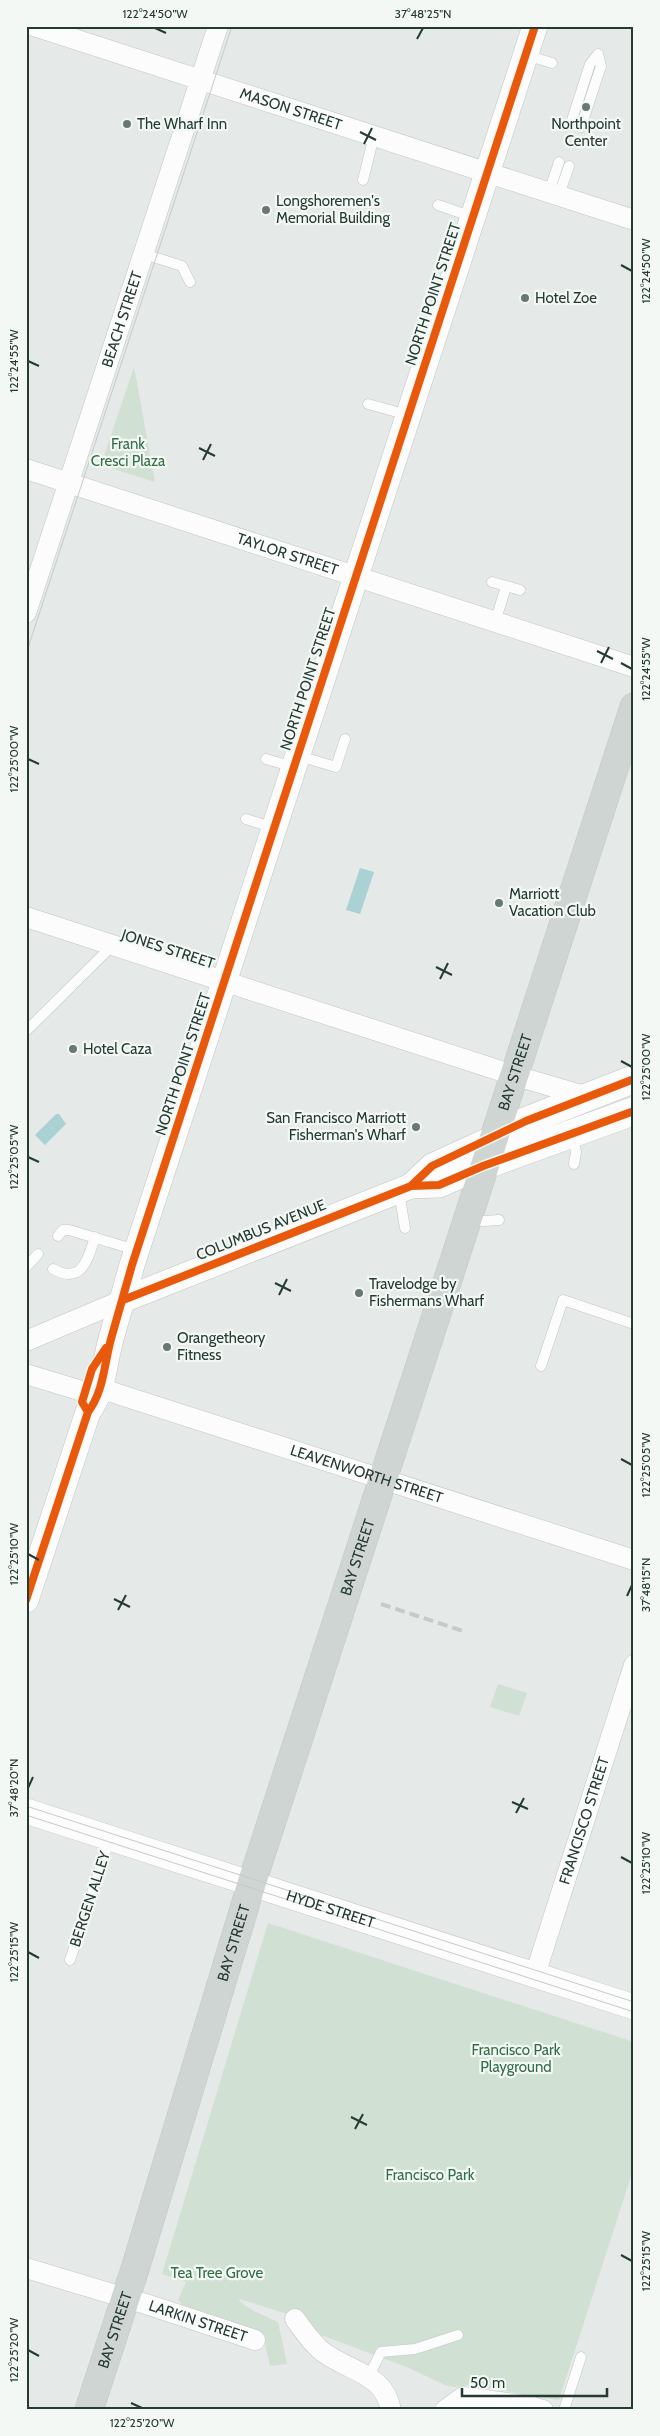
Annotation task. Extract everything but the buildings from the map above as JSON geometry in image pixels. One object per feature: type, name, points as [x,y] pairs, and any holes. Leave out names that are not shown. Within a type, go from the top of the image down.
[{"type":"main road","name":"BAY STREET","points":[[89,2410],[252,1883],[483,1166],[634,707]]},
{"type":"main road","name":"COLUMBUS AVENUE","points":[[493,1138],[526,1121],[634,1079]]},
{"type":"main road","name":"COLUMBUS AVENUE","points":[[483,1166],[634,1111]]},
{"type":"street","name":"MASON STREET","points":[[34,26],[634,220]]},
{"type":"street","name":"BEACH STREET","points":[[26,613],[218,26]]},
{"type":"street","name":"NORTH POINT STREET","points":[[26,1600],[90,1397],[92,1369],[110,1341],[136,1250],[535,26]]},
{"type":"street","name":"TAYLOR STREET","points":[[26,469],[634,667]]},
{"type":"street","name":"JONES STREET","points":[[26,917],[513,1075],[588,1097]]},
{"type":"street","name":"COLUMBUS AVENUE","points":[[405,1189],[432,1166],[493,1138]]},
{"type":"street","name":"COLUMBUS AVENUE","points":[[26,1341],[122,1300],[405,1189],[439,1185],[483,1166]]},
{"type":"street","name":"LEAVENWORTH STREET","points":[[26,1374],[90,1397],[383,1479],[634,1560]]},
{"type":"street","name":"FRANCISCO STREET","points":[[535,1975],[634,1665]]},
{"type":"street","name":"HYDE STREET","points":[[26,1812],[634,2007]]},
{"type":"street","name":"LARKIN STREET","points":[[26,2268],[256,2340]]},
{"type":"street","points":[[295,2320],[321,2350],[339,2363],[377,2382],[389,2396],[391,2410]]},
{"type":"street","points":[[445,2410],[463,2397],[530,2406],[542,2410]]},
{"type":"lane","points":[[598,54],[601,66],[576,125],[590,64],[598,54]]},
{"type":"lane","points":[[525,55],[552,63]]},
{"type":"lane","points":[[363,180],[374,136]]},
{"type":"lane","points":[[554,194],[564,164]]},
{"type":"lane","points":[[438,205],[473,217]]},
{"type":"lane","points":[[144,254],[182,266],[190,282]]},
{"type":"lane","points":[[368,404],[408,415]]},
{"type":"lane","points":[[492,582],[520,590]]},
{"type":"lane","points":[[495,622],[506,587]]},
{"type":"lane","points":[[266,759],[336,767],[345,739]]},
{"type":"lane","points":[[246,819],[274,828]]},
{"type":"lane","points":[[26,1031],[113,945]]},
{"type":"lane","points":[[572,1133],[576,1152],[574,1164]]},
{"type":"lane","points":[[405,1189],[405,1228]]},
{"type":"lane","points":[[465,1223],[499,1220]]},
{"type":"lane","points":[[58,1236],[63,1230],[75,1231],[136,1250]]},
{"type":"lane","points":[[53,1268],[68,1274],[82,1269],[87,1263],[95,1237]]},
{"type":"lane","points":[[26,1266],[38,1254]]},
{"type":"lane","points":[[541,1366],[563,1300],[634,1324]]},
{"type":"lane","name":"BERGEN ALLEY","points":[[70,1960],[110,1838]]},
{"type":"lane","points":[[377,2382],[381,2352],[415,2349],[458,2335]]},
{"type":"lane","points":[[564,2410],[581,2357]]},
{"type":"green space","name":"Frank Cresci Plaza","points":[[134,367],[155,482],[101,465]]},
{"type":"green space","points":[[498,1684],[527,1693],[519,1716],[490,1707]]},
{"type":"green space","name":"Francisco Park","points":[[268,1923],[634,2042],[634,2167],[559,2400],[469,2385],[454,2387],[445,2385],[409,2368],[321,2335],[306,2320],[240,2299],[239,2301],[252,2310],[278,2322],[287,2364],[270,2366],[264,2340],[245,2326],[184,2307],[178,2300],[186,2282],[162,2274]]},
{"type":"water","points":[[360,868],[374,872],[360,914],[346,910]]},
{"type":"water","points":[[56,1114],[59,1114],[66,1124],[45,1145],[35,1135]]},
{"type":"tram line","points":[[26,654],[232,26]]},
{"type":"tram line","points":[[26,1806],[634,2002]]},
{"type":"tram line","points":[[26,1815],[634,2012]]},
{"type":"railway","points":[[381,1604],[466,1632]]},
{"type":"cycle path","points":[[26,1600],[88,1412],[100,1386],[132,1265],[535,26]]},
{"type":"cycle path","points":[[411,1186],[432,1166],[526,1121],[634,1079]]},
{"type":"cycle path","points":[[123,1300],[411,1186],[439,1185],[483,1166],[634,1111]]},
{"type":"cycle path","points":[[88,1412],[82,1402],[92,1369],[106,1348]]},
{"type":"place","name":"Northpoint Center","points":[[586,107]]},
{"type":"place","name":"The Wharf Inn","points":[[127,124]]},
{"type":"place","name":"Longshoremen's Memorial Building","points":[[266,210]]},
{"type":"place","name":"Hotel Zoe","points":[[525,298]]},
{"type":"place","name":"Marriott Vacation Club","points":[[499,903]]},
{"type":"place","name":"Hotel Caza","points":[[73,1049]]},
{"type":"place","name":"San Francisco Marriott Fisherman's Wharf","points":[[416,1127]]},
{"type":"place","name":"Travelodge by Fishermans Wharf","points":[[359,1293]]},
{"type":"place","name":"Orangetheory Fitness","points":[[167,1347]]},
{"type":"park label","name":"Francisco Park Playground","points":[[516,2058]]},
{"type":"park label","name":"Tea Tree Grove","points":[[217,2273]]}]
